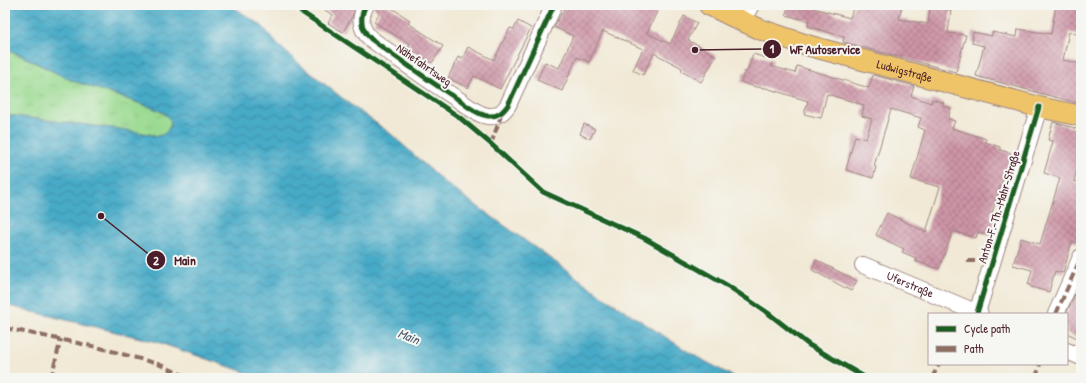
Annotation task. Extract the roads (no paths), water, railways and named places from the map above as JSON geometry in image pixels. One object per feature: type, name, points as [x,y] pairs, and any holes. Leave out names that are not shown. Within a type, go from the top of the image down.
[{"type":"main road","name":"Ludwigstraße","points":[[709,5],[746,13],[785,38],[810,46],[1039,107],[1081,116]]},
{"type":"street","name":"Nähefahrtsweg","points":[[366,5],[362,17],[362,25],[363,30],[371,39],[430,82],[479,113],[488,116],[496,116],[502,113],[514,93],[554,5]]},
{"type":"street","name":"Anton-F.-Th.-Mahr-Straße","points":[[978,313],[1039,107]]},
{"type":"street","points":[[1056,313],[1081,257]]},
{"type":"street","name":"Uferstraße","points":[[863,265],[976,313]]},
{"type":"street","points":[[1068,351],[1081,357]]},
{"type":"water","points":[[5,5],[230,5],[262,26],[278,45],[302,66],[351,105],[391,134],[445,183],[607,299],[690,353],[736,378],[262,378],[157,342],[5,305],[5,115],[120,129],[159,136],[167,131],[171,121],[164,113],[153,108],[71,80],[5,48]]},
{"type":"place","name":"WF Autoservice","points":[[695,50]]},
{"type":"place","name":"Main","points":[[101,216]]}]
